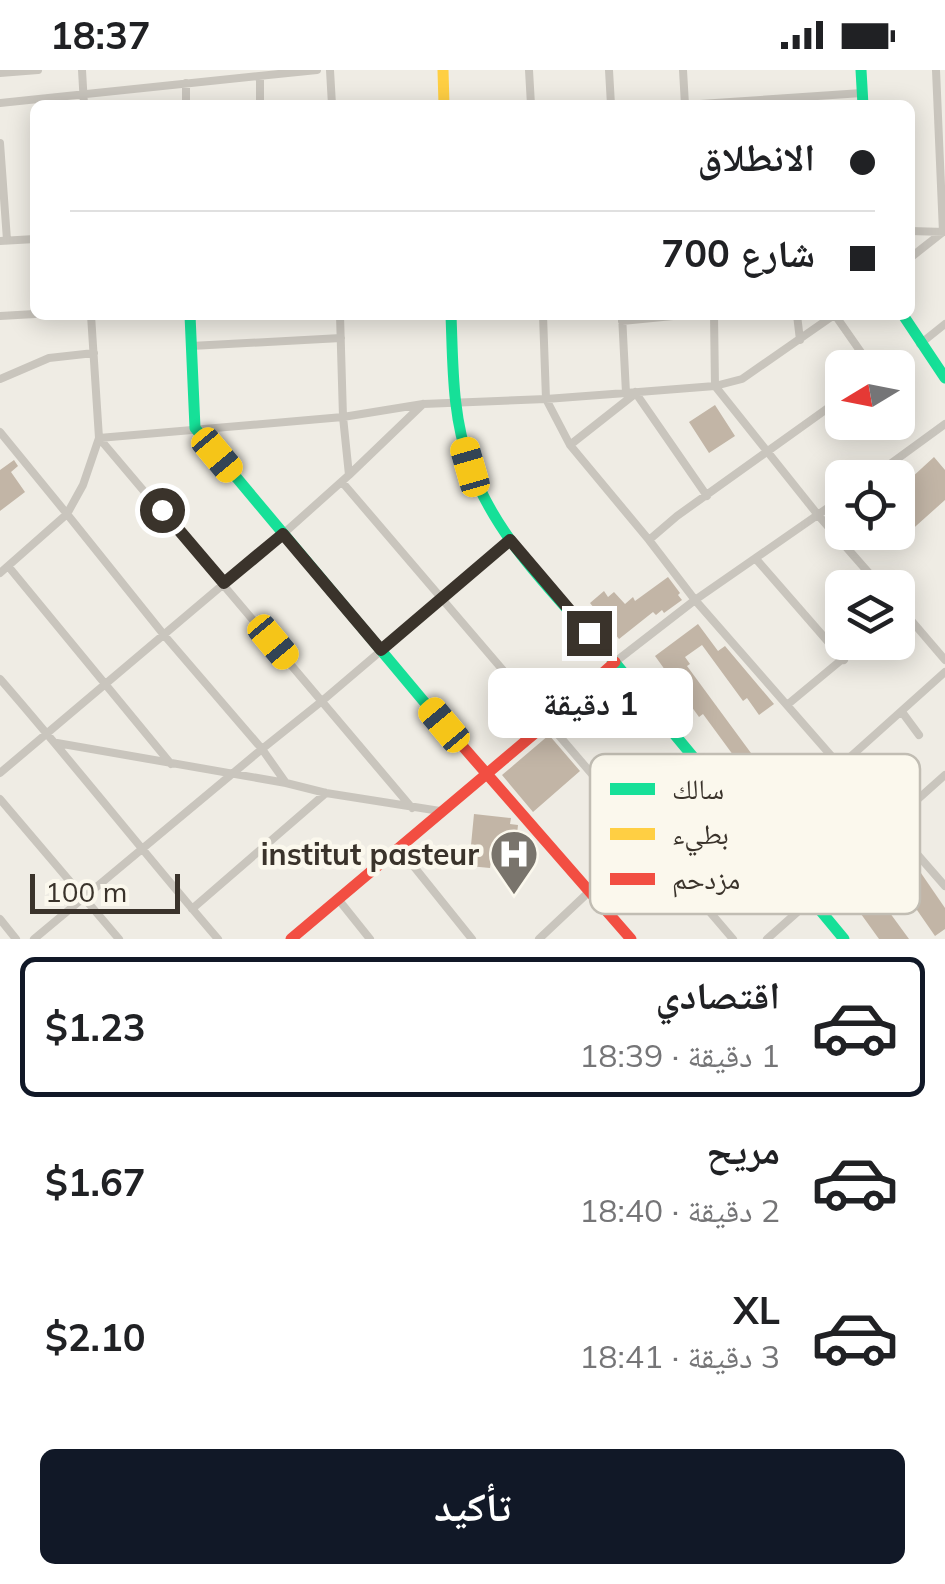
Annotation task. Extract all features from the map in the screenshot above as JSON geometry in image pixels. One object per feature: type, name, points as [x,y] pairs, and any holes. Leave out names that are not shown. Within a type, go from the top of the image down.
[{"type":"street","points":[[0,73],[38,70]]},
{"type":"street","points":[[82,70],[84,100]]},
{"type":"street","points":[[0,103],[317,70]]},
{"type":"street","points":[[330,70],[332,100]]},
{"type":"street","points":[[443,70],[444,100]]},
{"type":"street","points":[[529,70],[532,100]]},
{"type":"street","points":[[609,70],[611,100]]},
{"type":"street","points":[[682,70],[685,100]]},
{"type":"street","points":[[835,100],[862,99],[861,70]]},
{"type":"street","points":[[936,70],[941,91],[944,232]]},
{"type":"street","points":[[260,77],[260,100]]},
{"type":"street","points":[[186,84],[186,100]]},
{"type":"street","points":[[0,143],[3,240],[30,238]]},
{"type":"street","points":[[915,232],[944,232]]},
{"type":"street","points":[[915,254],[944,232]]},
{"type":"street","points":[[0,316],[30,314]]},
{"type":"street","points":[[91,320],[99,438],[84,485],[68,514],[4,569],[171,764]]},
{"type":"street","points":[[190,320],[195,428],[588,892],[539,939]]},
{"type":"street","points":[[340,320],[349,474]]},
{"type":"street","points":[[452,320],[455,402],[470,467],[486,502],[510,540],[690,754]]},
{"type":"street","points":[[542,320],[546,399],[570,445],[695,600],[828,754]]},
{"type":"street","points":[[622,320],[632,392],[707,496]]},
{"type":"street","points":[[714,320],[714,386],[866,570]]},
{"type":"street","points":[[798,320],[800,340]]},
{"type":"street","points":[[99,438],[343,417],[423,404],[714,386],[742,379],[828,320]]},
{"type":"street","points":[[838,320],[859,350]]},
{"type":"street","points":[[906,320],[945,378]]},
{"type":"street","points":[[920,344],[945,324]]},
{"type":"street","points":[[191,346],[341,338]]},
{"type":"street","points":[[0,379],[49,358],[94,353]]},
{"type":"street","points":[[570,445],[632,392]]},
{"type":"street","points":[[0,773],[283,534],[423,404]]},
{"type":"street","points":[[648,540],[825,410]]},
{"type":"street","points":[[896,460],[945,424]]},
{"type":"street","points":[[0,432],[286,783]]},
{"type":"street","points":[[99,438],[412,808]]},
{"type":"street","points":[[342,482],[590,771]]},
{"type":"street","points":[[292,939],[614,662],[825,510]]},
{"type":"street","points":[[34,939],[510,540]]},
{"type":"street","points":[[756,559],[825,638]]},
{"type":"street","points":[[915,627],[945,660]]},
{"type":"street","points":[[787,705],[844,660]]},
{"type":"street","points":[[854,754],[945,672]]},
{"type":"street","points":[[0,679],[218,939]]},
{"type":"street","points":[[902,712],[918,734]]},
{"type":"street","points":[[57,744],[440,810]]},
{"type":"street","points":[[920,797],[945,775]]},
{"type":"street","points":[[192,910],[326,793]]},
{"type":"street","points":[[0,799],[119,939]]},
{"type":"street","points":[[399,848],[472,939]]},
{"type":"street","points":[[920,858],[945,886]]},
{"type":"street","points":[[338,899],[370,939]]},
{"type":"street","points":[[608,914],[631,939]]},
{"type":"street","points":[[712,914],[733,939]]},
{"type":"street","points":[[767,939],[796,914]]},
{"type":"street","points":[[823,914],[844,939]]},
{"type":"street","points":[[0,919],[16,939]]},
{"type":"street","points":[[779,929],[787,939]]},
{"type":"building","points":[[715,405],[735,436],[709,453],[689,422]]},
{"type":"building","points":[[934,457],[945,470],[945,500],[915,527],[915,474]]},
{"type":"building","points":[[14,460],[18,466],[11,472],[25,492],[0,511],[0,470]]},
{"type":"building","points":[[668,577],[682,600],[664,613],[653,612],[619,639],[590,603],[604,591],[608,597],[614,592],[625,604],[633,597],[635,601]]},
{"type":"building","points":[[698,624],[718,651],[725,646],[774,704],[759,715],[747,698],[743,701],[702,645],[685,657],[690,664],[687,666],[752,754],[732,754],[703,714],[699,717],[655,656]]},
{"type":"building","points":[[549,735],[580,771],[533,812],[502,775]]},
{"type":"building","points":[[474,814],[511,818],[510,824],[518,825],[514,862],[491,860],[490,868],[469,866]]},
{"type":"building","points":[[920,872],[945,908],[945,929],[935,936],[920,914]]},
{"type":"building","points":[[861,914],[891,914],[909,939],[879,939]]},
{"type":"traffic: fast","points":[[861,70],[863,100]]},
{"type":"traffic: fast","points":[[190,320],[195,428],[431,710]]},
{"type":"traffic: fast","points":[[451,320],[460,428],[482,494],[534,571],[691,754]]},
{"type":"traffic: fast","points":[[906,320],[945,378]]},
{"type":"traffic: fast","points":[[823,914],[844,939]]},
{"type":"traffic: slow","points":[[443,70],[444,100]]},
{"type":"traffic: jam","points":[[291,939],[615,662]]},
{"type":"traffic: jam","points":[[431,710],[590,892]]},
{"type":"traffic: jam","points":[[609,914],[631,939]]},
{"type":"place","name":"institut pasteur","points":[[514,896]]},
{"type":"route","points":[[162,510],[224,583],[283,534],[381,650],[510,540],[589,633]]}]
